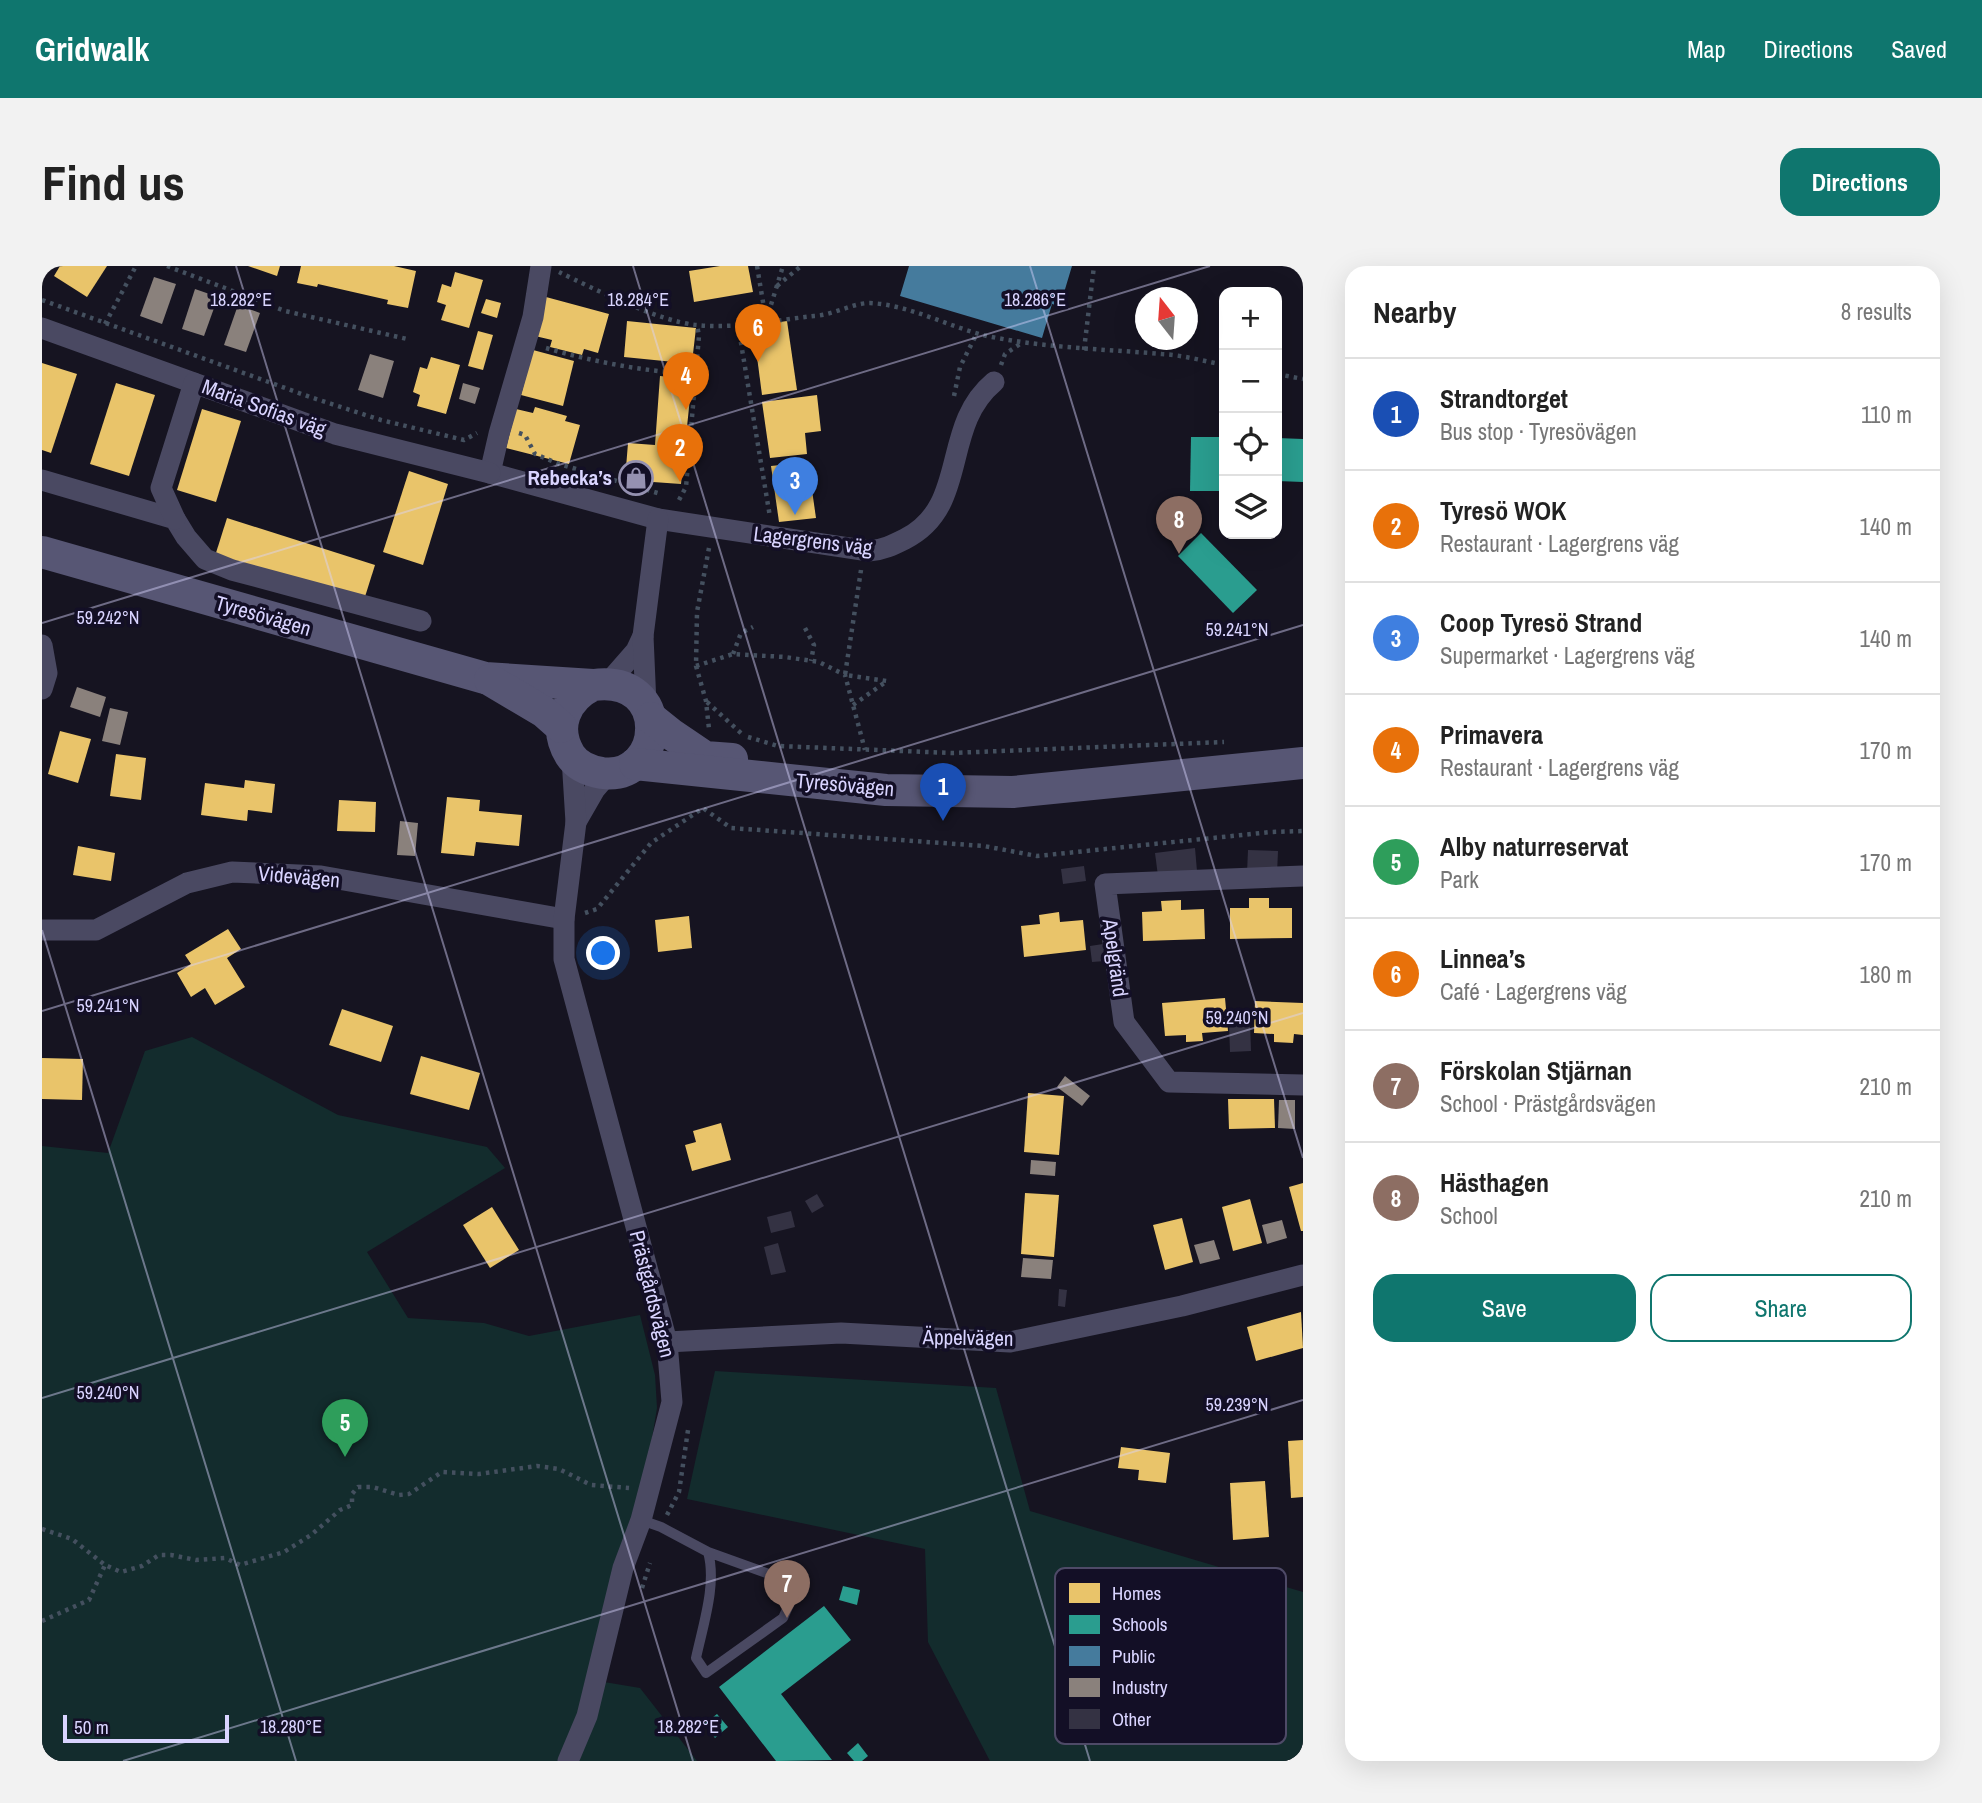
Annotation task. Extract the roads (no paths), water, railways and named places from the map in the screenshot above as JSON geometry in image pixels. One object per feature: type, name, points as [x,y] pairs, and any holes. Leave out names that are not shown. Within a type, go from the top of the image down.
[{"type":"main road","name":"Tyresövägen","points":[[42,552],[485,678],[622,685],[634,692],[671,734],[705,757],[885,774],[1139,781]]},
{"type":"main road","name":"Tyresövägen","points":[[485,678],[544,712],[561,727]]},
{"type":"main road","points":[[572,758],[563,742],[563,716],[570,702],[581,691],[601,684]]},
{"type":"main road","points":[[622,769],[648,748],[652,734],[649,711]]},
{"type":"main road","name":"Tyresövägen","points":[[572,758],[594,772],[622,769],[886,790],[1013,792],[1303,763]]},
{"type":"street","points":[[490,473],[548,268]]},
{"type":"street","name":"Maria Sofias väg","points":[[42,328],[335,434],[490,473]]},
{"type":"street","name":"Lagergrens väg","points":[[490,473],[658,519],[864,550],[881,550],[913,535],[926,525],[940,508],[963,425],[982,393],[995,382]]},
{"type":"street","points":[[194,383],[161,488],[186,537],[205,559],[232,570],[421,621]]},
{"type":"street","points":[[42,480],[175,519]]},
{"type":"street","points":[[649,711],[643,636],[658,519]]},
{"type":"street","points":[[601,684],[636,650],[643,636]]},
{"type":"street","points":[[42,645],[47,673],[42,689]]},
{"type":"street","name":"Prästgårdsvägen","points":[[568,1761],[587,1716],[623,1568],[641,1520],[672,1402],[667,1342],[564,959],[564,919],[576,822],[572,758]]},
{"type":"street","name":"Prästgårdsvägen","points":[[576,822],[595,789],[622,769]]},
{"type":"street","name":"Videvägen","points":[[42,930],[96,930],[187,883],[232,872],[321,876],[564,919]]},
{"type":"street","name":"Apelgränd","points":[[1303,876],[1105,884],[1124,1022],[1169,1082],[1303,1085]]},
{"type":"street","name":"Äppelvägen","points":[[667,1342],[841,1333],[1010,1342],[1182,1306],[1303,1275]]},
{"type":"lane","points":[[641,1520],[661,1527],[708,1552],[783,1579],[793,1596],[783,1618],[706,1673],[696,1658],[711,1590],[713,1567],[708,1552]]},
{"type":"place","name":"Linnea’s","points":[[758,362]]},
{"type":"place","name":"Primavera","points":[[686,410]]},
{"type":"place","name":"Rebecka’s","points":[[636,478]]},
{"type":"place","name":"Tyresö WOK","points":[[680,482]]},
{"type":"place","name":"Coop Tyresö Strand","points":[[795,515]]},
{"type":"place","name":"Hästhagen","points":[[1179,554]]},
{"type":"place","name":"Strandtorget","points":[[943,821]]},
{"type":"place","name":"Alby naturreservat","points":[[345,1457]]},
{"type":"place","name":"Förskolan Stjärnan","points":[[787,1618]]}]
